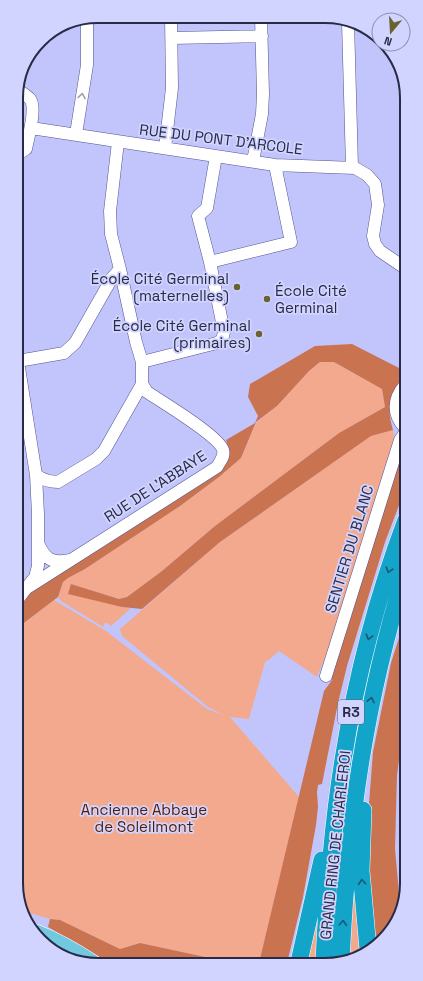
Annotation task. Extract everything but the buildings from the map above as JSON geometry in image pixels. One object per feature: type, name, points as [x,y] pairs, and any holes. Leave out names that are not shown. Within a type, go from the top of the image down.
[{"type":"highway","name":"GRAND RING DE CHARLEROI","points":[[324,958],[334,826],[342,760],[362,666],[379,599],[400,538]]},
{"type":"highway","name":"GRAND RING DE CHARLEROI","points":[[341,956],[351,821],[364,738],[381,655],[400,590]]},
{"type":"highway","points":[[364,738],[364,798],[361,871],[368,944]]},
{"type":"highway","points":[[300,958],[325,848],[334,826]]},
{"type":"main road","points":[[44,935],[85,957]]},
{"type":"street","points":[[165,148],[172,88],[171,23]]},
{"type":"street","points":[[253,161],[262,114],[261,23]]},
{"type":"street","points":[[76,134],[87,65],[87,24]]},
{"type":"street","points":[[348,27],[352,168]]},
{"type":"street","points":[[172,38],[262,36]]},
{"type":"street","points":[[23,94],[30,100],[32,105],[31,128],[26,149],[23,151]]},
{"type":"street","name":"RUE DU PONT D'ARCOLE","points":[[31,128],[275,164],[355,168],[367,175],[375,184],[378,205],[373,236],[375,244],[380,251],[400,265]]},
{"type":"street","points":[[38,500],[56,482],[96,459],[104,452],[142,384],[142,362],[111,234],[110,211],[118,142]]},
{"type":"street","points":[[142,362],[217,343],[222,340],[224,332],[210,262],[198,216],[207,208],[216,156]]},
{"type":"street","points":[[210,262],[291,242],[275,164]]},
{"type":"street","points":[[23,357],[64,353],[70,348],[75,343],[112,278],[120,269]]},
{"type":"street","name":"RUE DE L'ABBAYE","points":[[27,588],[217,467],[223,457],[223,449],[196,423],[147,392],[142,384]]},
{"type":"street","points":[[23,390],[36,475],[38,500],[38,566],[34,577],[23,593]]},
{"type":"street","points":[[400,392],[395,407],[400,419]]},
{"type":"street","name":"SENTIER DU BLANC","points":[[326,676],[400,440]]},
{"type":"street","points":[[36,475],[42,480],[56,482]]},
{"type":"street","points":[[38,543],[42,551],[52,561],[61,562],[72,559]]},
{"type":"green space","points":[[320,362],[334,362],[382,389],[385,407],[339,433],[215,526],[162,571],[127,597],[119,599],[71,584],[122,607],[131,608],[111,626],[105,623],[103,627],[61,601],[58,597],[63,582],[68,578],[85,569],[180,506],[219,477],[241,458],[256,423],[277,406],[309,371]]},
{"type":"green space","name":"Ancienne Abbaye de Soleilmont","points":[[393,430],[394,438],[326,655],[317,677],[279,651],[265,662],[249,719],[230,717],[299,797],[260,958],[210,958],[140,943],[120,949],[60,920],[50,919],[30,913],[26,902],[23,883],[23,624],[54,600],[106,631],[207,709],[224,715],[208,707],[122,636],[120,629],[220,542],[371,436]]},
{"type":"green space","points":[[355,869],[363,947],[350,953]]},
{"type":"green space","points":[[320,893],[316,958],[306,958]]},
{"type":"shaded area","points":[[352,344],[400,368],[400,385],[393,397],[390,408],[393,430],[371,436],[220,542],[142,609],[122,607],[68,594],[71,584],[119,599],[127,597],[162,571],[215,526],[339,433],[385,407],[382,389],[334,362],[320,362],[309,371],[277,406],[256,422],[241,458],[219,477],[180,506],[85,569],[68,578],[63,582],[58,597],[23,624],[23,598],[28,592],[224,464],[229,456],[226,440],[255,423],[258,416],[248,397],[250,384],[315,346]]},
{"type":"shaded area","points":[[400,458],[400,503],[385,542],[347,666],[322,784],[318,785],[316,825],[303,897],[288,958],[260,958],[324,691],[332,680],[331,672]]},
{"type":"shaded area","points":[[400,635],[400,753],[397,775],[395,849],[399,892],[390,920],[374,939],[366,867],[368,816],[373,752],[391,663]]},
{"type":"shaded area","points":[[50,919],[60,920],[120,949],[140,943],[210,958],[101,958],[48,927]]},
{"type":"place","name":"École Cité Germinal (maternelles)","points":[[237,287]]},
{"type":"place","name":"École Cité Germinal","points":[[267,299]]},
{"type":"place","name":"École Cité Germinal (primaires)","points":[[259,334]]}]
